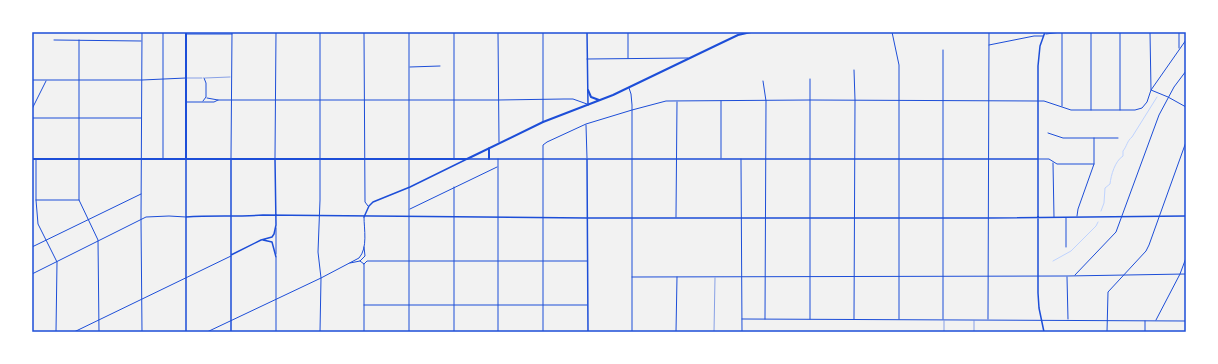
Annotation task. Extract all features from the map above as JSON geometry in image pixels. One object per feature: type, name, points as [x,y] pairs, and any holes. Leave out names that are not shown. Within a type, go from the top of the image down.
[{"type":"main road","points":[[587,32],[588,105]]},
{"type":"main road","points":[[364,217],[369,206],[373,202],[410,187],[543,122],[629,88],[690,58],[738,36],[751,32]]},
{"type":"main road","points":[[186,33],[186,332]]},
{"type":"main road","points":[[1044,332],[1039,303],[1038,276],[1038,101],[1039,60],[1043,36],[1045,33]]},
{"type":"main road","points":[[588,90],[591,97],[600,100]]},
{"type":"main road","points":[[489,148],[489,159]]},
{"type":"main road","points":[[32,159],[1039,159]]},
{"type":"main road","points":[[231,159],[231,332]]},
{"type":"main road","points":[[231,255],[261,240],[272,237],[274,234],[276,225],[275,159]]},
{"type":"main road","points":[[587,159],[588,332]]},
{"type":"main road","points":[[186,217],[201,215],[587,218],[988,218],[1186,216]]},
{"type":"main road","points":[[261,240],[272,242],[276,257]]},
{"type":"street","points":[[142,32],[142,332]]},
{"type":"street","points":[[163,32],[163,159]]},
{"type":"street","points":[[275,159],[276,32]]},
{"type":"street","points":[[320,32],[320,217],[318,252],[321,278],[320,332]]},
{"type":"street","points":[[364,32],[365,202],[369,206]]},
{"type":"street","points":[[409,32],[409,332]]},
{"type":"street","points":[[454,32],[454,159]]},
{"type":"street","points":[[498,32],[498,143]]},
{"type":"street","points":[[543,32],[543,122]]},
{"type":"street","points":[[628,32],[628,59]]},
{"type":"street","points":[[892,32],[899,64],[899,320]]},
{"type":"street","points":[[988,320],[989,32]]},
{"type":"street","points":[[1045,33],[1061,32],[1062,107]]},
{"type":"street","points":[[1091,32],[1091,110]]},
{"type":"street","points":[[1120,32],[1120,110]]},
{"type":"street","points":[[1150,32],[1151,90]]},
{"type":"street","points":[[1179,32],[1179,48]]},
{"type":"street","points":[[186,33],[232,33],[231,159]]},
{"type":"street","points":[[989,45],[1034,36],[1043,36]]},
{"type":"street","points":[[54,40],[142,41]]},
{"type":"street","points":[[79,40],[79,200],[98,240],[99,332]]},
{"type":"street","points":[[543,332],[542,217],[544,145],[547,142],[586,124],[666,101],[1044,101],[1071,110],[1135,110],[1142,108],[1148,99],[1151,90],[1186,40]]},
{"type":"street","points":[[943,50],[943,320]]},
{"type":"street","points":[[587,59],[690,58]]},
{"type":"street","points":[[409,67],[440,66]]},
{"type":"street","points":[[854,70],[854,320]]},
{"type":"street","points":[[1075,276],[1116,232],[1159,115],[1168,97],[1186,71]]},
{"type":"street","points":[[32,80],[163,80],[186,78]]},
{"type":"street","points":[[202,102],[206,97],[206,83],[204,78]]},
{"type":"street","points":[[810,79],[810,320]]},
{"type":"street","points":[[32,109],[47,80]]},
{"type":"street","points":[[763,81],[766,101],[765,320]]},
{"type":"street","points":[[629,88],[632,110],[632,332]]},
{"type":"street","points":[[1151,90],[1186,107]]},
{"type":"street","points":[[206,97],[232,101],[573,99],[588,105]]},
{"type":"street","points":[[186,102],[218,100]]},
{"type":"street","points":[[676,218],[677,101]]},
{"type":"street","points":[[721,101],[721,159]]},
{"type":"street","points":[[32,118],[142,118]]},
{"type":"street","points":[[586,124],[587,159]]},
{"type":"street","points":[[1048,133],[1063,138],[1118,138]]},
{"type":"street","points":[[1077,217],[1077,212],[1094,164],[1094,138]]},
{"type":"street","points":[[1107,332],[1107,295],[1146,251],[1186,142]]},
{"type":"street","points":[[36,159],[36,200],[38,224],[57,262],[56,332]]},
{"type":"street","points":[[498,159],[498,332]]},
{"type":"street","points":[[742,159],[742,332]]},
{"type":"street","points":[[1039,159],[1049,159],[1057,164],[1094,164]]},
{"type":"street","points":[[1054,162],[1054,217]]},
{"type":"street","points":[[409,209],[498,167]]},
{"type":"street","points":[[454,187],[454,332]]},
{"type":"street","points":[[32,247],[141,194]]},
{"type":"street","points":[[36,200],[79,200]]},
{"type":"street","points":[[32,274],[146,217],[186,217]]},
{"type":"street","points":[[207,332],[276,300],[360,258],[364,246],[364,217]]},
{"type":"street","points":[[1066,217],[1066,247]]},
{"type":"street","points":[[276,225],[276,332]]},
{"type":"street","points":[[364,246],[366,252],[365,256],[368,261]]},
{"type":"street","points":[[74,332],[231,255]]},
{"type":"street","points":[[349,264],[360,261],[365,256]]},
{"type":"street","points":[[1156,320],[1180,274],[1186,258]]},
{"type":"street","points":[[360,261],[364,264]]},
{"type":"street","points":[[364,264],[368,261],[587,261]]},
{"type":"street","points":[[364,264],[364,332]]},
{"type":"street","points":[[632,277],[1075,276],[1186,274]]},
{"type":"street","points":[[676,332],[677,276]]},
{"type":"street","points":[[1067,276],[1068,320]]},
{"type":"street","points":[[364,305],[587,305]]},
{"type":"street","points":[[742,319],[1186,321]]},
{"type":"street","points":[[1145,321],[1145,332]]},
{"type":"lane","points":[[186,78],[232,77]]},
{"type":"lane","points":[[714,277],[714,332]]},
{"type":"lane","points":[[943,320],[944,332]]},
{"type":"lane","points":[[974,320],[974,332]]},
{"type":"waterway","points":[[1101,211],[1104,203],[1105,188],[1110,184],[1112,173],[1120,158],[1123,156],[1123,151],[1128,142],[1157,97]]},
{"type":"waterway","points":[[1053,261],[1071,251],[1096,226],[1098,222]]}]
